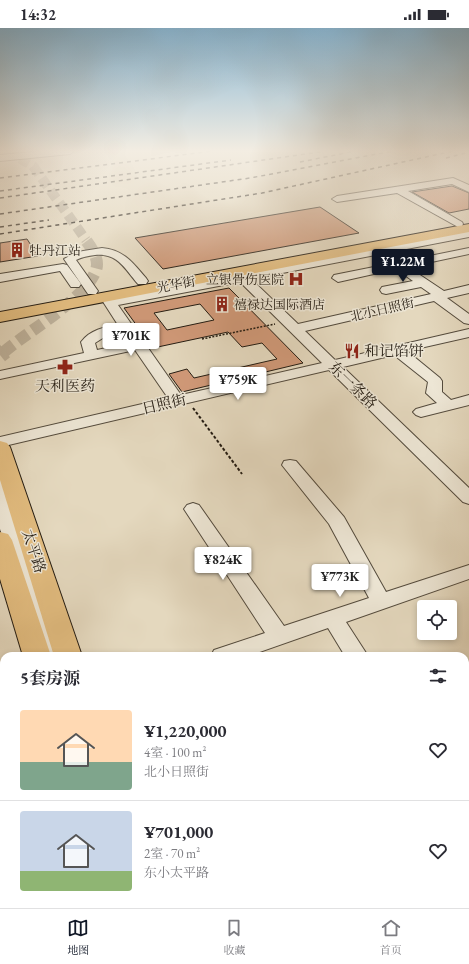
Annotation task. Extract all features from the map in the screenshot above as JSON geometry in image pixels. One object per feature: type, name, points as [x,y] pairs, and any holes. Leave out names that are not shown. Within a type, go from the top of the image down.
[{"type":"highway","name":"光华街","points":[[0,317],[108,300],[240,275],[465,225]]},
{"type":"highway","name":"光华街","points":[[0,308],[465,225]]},
{"type":"main road","name":"太平路","points":[[0,447],[67,652]]},
{"type":"main road","name":"太平路","points":[[0,540],[36,652]]},
{"type":"street","points":[[337,199],[385,192]]},
{"type":"street","points":[[403,192],[465,225]]},
{"type":"street","points":[[240,275],[378,251],[465,225]]},
{"type":"street","points":[[86,292],[70,259],[76,254],[106,250],[116,252],[142,282]]},
{"type":"street","points":[[378,251],[469,320]]},
{"type":"street","points":[[338,278],[469,251]]},
{"type":"street","points":[[0,278],[63,267],[86,292]]},
{"type":"street","name":"东一条路","points":[[240,275],[469,498]]},
{"type":"street","points":[[386,290],[422,283]]},
{"type":"street","name":"北小日照街","points":[[292,325],[469,289]]},
{"type":"street","points":[[108,300],[139,345],[182,400]]},
{"type":"street","points":[[92,355],[88,342],[93,336],[99,333],[127,327]]},
{"type":"street","name":"日照街","points":[[0,442],[469,333]]},
{"type":"street","points":[[0,374],[139,345]]},
{"type":"street","points":[[397,350],[435,381],[434,393],[448,405]]},
{"type":"street","points":[[422,412],[469,400]]},
{"type":"street","points":[[290,465],[337,521],[381,602]]},
{"type":"street","points":[[0,482],[57,652]]},
{"type":"street","points":[[0,500],[49,652]]},
{"type":"street","points":[[193,509],[280,636]]},
{"type":"street","points":[[234,652],[469,572]]},
{"type":"street","points":[[332,618],[354,652]]},
{"type":"path","points":[[202,339],[292,325]]},
{"type":"path","points":[[182,400],[242,474]]},
{"type":"building","points":[[412,192],[469,193],[469,209],[449,213]]},
{"type":"building","points":[[320,207],[359,233],[163,269],[135,238]]},
{"type":"building","name":"牡丹江站","points":[[27,239],[38,256],[0,262],[0,243]]},
{"type":"building","points":[[229,288],[303,363],[182,392],[169,374],[187,369],[194,378],[277,359],[262,343],[242,347],[228,332],[153,348],[124,308]],"holes":[[[200,304],[214,320],[167,330],[154,313]]]},
{"type":"tunnel","points":[[52,192],[86,240]]},
{"type":"tunnel","points":[[4,352],[69,303],[90,281],[96,270],[97,262],[94,253],[85,239]]},
{"type":"tunnel","points":[[0,355],[5,351]]},
{"type":"railway","points":[[0,198],[41,192]]},
{"type":"railway","points":[[0,214],[152,192]]},
{"type":"railway","points":[[0,234],[266,192]]},
{"type":"railway","points":[[0,227],[49,220]]},
{"type":"place","name":"牡丹江站","points":[[17,250]]},
{"type":"place","name":"立银骨伤医院","points":[[296,279]]},
{"type":"place","name":"禧禄达国际酒店","points":[[222,304]]},
{"type":"place","name":"和记馅饼","points":[[352,351]]},
{"type":"place","name":"天利医药","points":[[65,367]]}]
